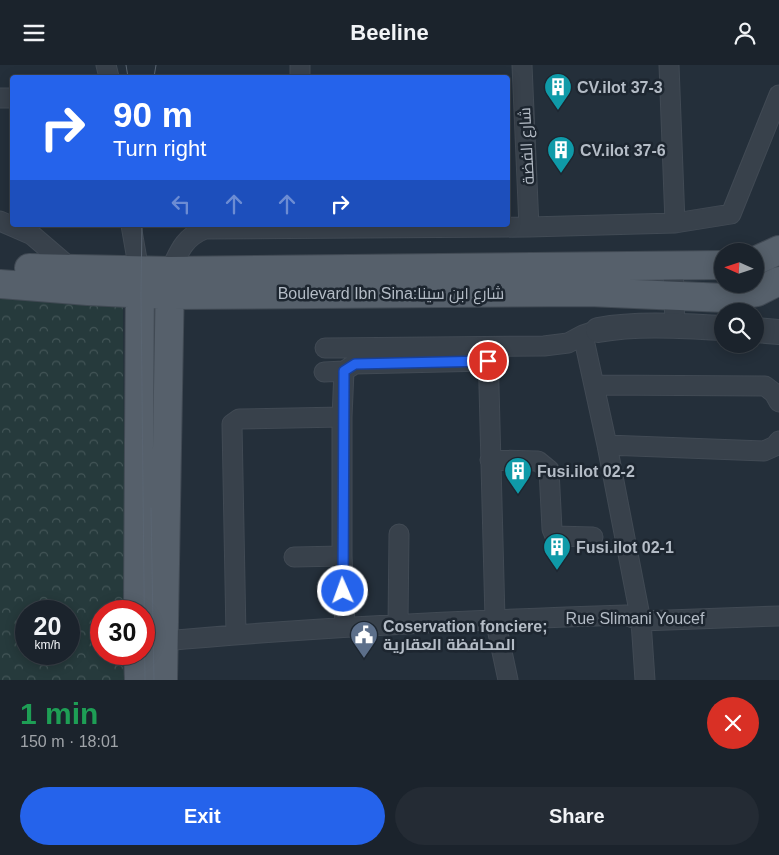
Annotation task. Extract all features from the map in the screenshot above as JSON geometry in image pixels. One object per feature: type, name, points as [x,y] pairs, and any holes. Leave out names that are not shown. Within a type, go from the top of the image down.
[{"type":"main road","points":[[764,257],[779,250]]},
{"type":"main road","name":"Boulevard Ibn Sina:شارع ابن سينا","points":[[170,283],[714,265]]},
{"type":"main road","name":"Boulevard Ibn Sina:شارع ابن سينا","points":[[0,267],[74,271],[140,282]]},
{"type":"main road","name":"Boulevard Ibn Sina:شارع ابن سينا","points":[[0,284],[140,282],[589,292],[724,298],[757,292],[779,281]]},
{"type":"main road","points":[[138,600],[140,282]]},
{"type":"main road","points":[[163,680],[162,641],[170,283]]},
{"type":"main road","points":[[138,665],[139,680]]},
{"type":"street","points":[[670,65],[675,223]]},
{"type":"street","name":"شارع الفضة","points":[[518,75],[529,227]]},
{"type":"street","points":[[170,283],[181,246],[188,238],[205,229],[529,227],[675,223],[730,214],[779,95]]},
{"type":"street","points":[[14,227],[32,235],[74,271]]},
{"type":"street","points":[[131,227],[140,282]]},
{"type":"street","points":[[673,265],[675,326]]},
{"type":"street","points":[[324,372],[344,371],[355,364],[488,355],[568,343],[590,332],[613,327],[675,326],[714,328]]},
{"type":"street","points":[[764,331],[779,332]]},
{"type":"street","points":[[590,332],[595,385],[640,621],[645,680]]},
{"type":"street","points":[[325,348],[488,355]]},
{"type":"street","points":[[488,355],[495,619],[508,680]]},
{"type":"street","points":[[344,371],[342,417],[344,627]]},
{"type":"street","points":[[595,385],[765,386],[774,393],[779,402]]},
{"type":"street","points":[[236,635],[232,424],[239,419],[261,412],[342,417]]},
{"type":"street","points":[[607,445],[764,451],[775,446],[779,441]]},
{"type":"street","points":[[490,460],[538,461],[543,463],[549,470],[552,529],[555,536],[593,537]]},
{"type":"street","points":[[398,625],[399,534]]},
{"type":"street","points":[[294,557],[342,556]]},
{"type":"street","name":"Rue Slimani Youcef","points":[[162,641],[344,627],[495,619],[626,615],[640,621],[779,615]]},
{"type":"green space","points":[[0,294],[123,299],[125,600],[90,600],[90,665],[125,665],[125,680],[0,680]]},
{"type":"tram line","points":[[126,65],[128,75]]},
{"type":"tram line","points":[[154,75],[156,65]]},
{"type":"tram line","points":[[142,227],[145,680]]},
{"type":"tram line","points":[[151,508],[154,680]]},
{"type":"place","name":"CV.ilot 37-3","points":[[558,111]]},
{"type":"place","name":"CV.ilot 37-6","points":[[561,174]]},
{"type":"place","name":"Fusi.ilot 02-2","points":[[518,495]]},
{"type":"place","name":"Fusi.ilot 02-1","points":[[557,571]]},
{"type":"place","name":"Coservation fonciere; المحافظة العقارية","points":[[364,659]]},
{"type":"route","points":[[343,591],[342,417],[344,371],[355,364],[488,361]]}]
